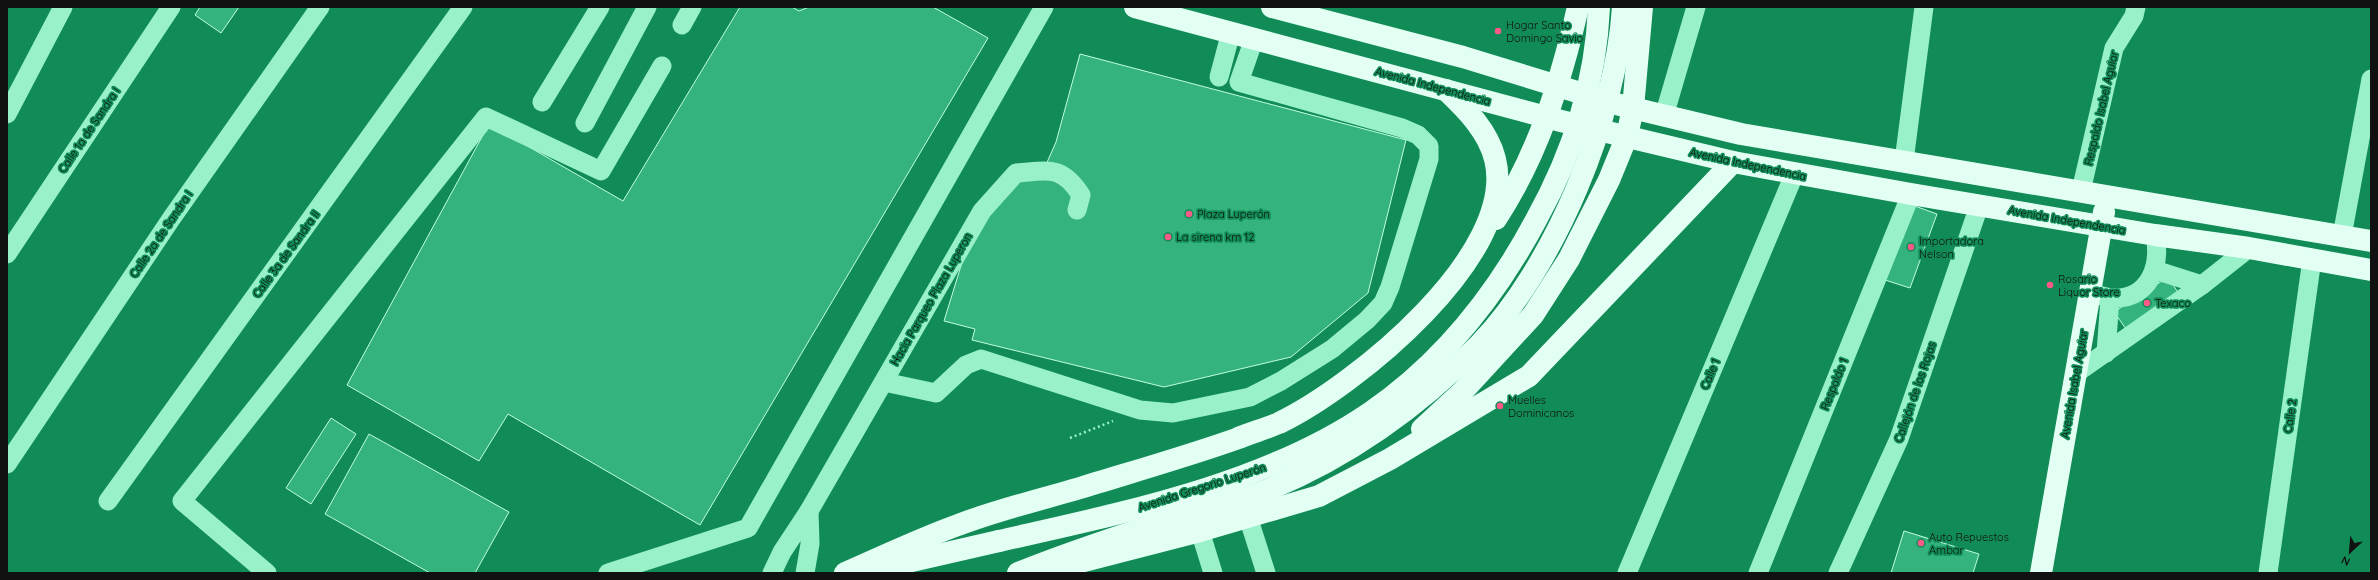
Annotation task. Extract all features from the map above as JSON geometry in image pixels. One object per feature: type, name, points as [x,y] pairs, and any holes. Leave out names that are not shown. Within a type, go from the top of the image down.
[{"type":"main road","name":"Avenida Independencia","points":[[1135,7],[1547,117],[1733,162],[1979,206],[2155,235],[2249,248],[2371,270]]},
{"type":"main road","points":[[1272,7],[1456,55],[1633,108],[1741,134],[2371,241]]},
{"type":"main road","points":[[845,573],[958,525],[1213,447],[1279,423],[1343,384],[1398,339],[1434,303],[1480,244],[1512,194],[1547,117],[1565,62],[1578,7]]},
{"type":"main road","name":"Avenida Gregorio Luperón","points":[[860,573],[1124,512],[1257,471],[1320,442],[1371,412],[1425,368],[1483,306],[1527,237],[1555,186],[1568,152],[1593,68],[1599,7]]},
{"type":"main road","name":"Avenida Gregorio Luperón","points":[[1018,573],[1088,546],[1268,490],[1312,470],[1368,438],[1409,408],[1451,372],[1480,344],[1510,307],[1538,264],[1570,203],[1589,157],[1614,74],[1623,7]]},
{"type":"main road","points":[[1390,459],[1463,391],[1533,315],[1569,259],[1609,180],[1627,136],[1633,108],[1642,7]]},
{"type":"main road","points":[[1445,89],[1466,110],[1483,132],[1495,159],[1498,189],[1480,244]]},
{"type":"main road","points":[[1036,573],[1200,532],[1319,496],[1390,459],[1529,376],[1733,162]]},
{"type":"main road","name":"Avenida Isabel Aguiar","points":[[2041,573],[2075,374],[2100,295],[2102,226],[2107,195]]},
{"type":"street","points":[[7,114],[62,7]]},
{"type":"street","name":"Calle 1a de Sandra I","points":[[7,254],[171,7]]},
{"type":"street","name":"Calle 2a de Sandra I","points":[[7,464],[171,219],[320,7]]},
{"type":"street","name":"Calle 3a de Sandra II","points":[[108,501],[464,7]]},
{"type":"street","points":[[542,102],[600,7]]},
{"type":"street","points":[[585,123],[647,7]]},
{"type":"street","points":[[682,25],[692,7]]},
{"type":"street","points":[[608,573],[748,528],[1044,7]]},
{"type":"street","points":[[1664,116],[1696,7]]},
{"type":"street","points":[[1904,161],[1924,7]]},
{"type":"street","name":"Respaldo Isabel Aguiar","points":[[2081,191],[2114,48],[2134,16],[2136,7]]},
{"type":"street","points":[[1219,77],[1231,32]]},
{"type":"street","points":[[884,382],[936,392],[966,365],[981,359],[1140,410],[1173,413],[1250,397],[1281,381],[1332,349],[1367,320],[1383,303],[1390,287],[1428,160],[1429,146],[1418,135],[1402,128],[1239,82],[1254,39]]},
{"type":"street","points":[[267,573],[182,501],[187,494],[486,117],[601,171],[662,66]]},
{"type":"street","points":[[2342,236],[2371,79]]},
{"type":"street","name":"Hacia Parqueo Plaza Luperon","points":[[772,573],[782,552],[809,511],[982,211],[1016,173],[1054,170],[1073,183],[1081,195],[1077,210]]},
{"type":"street","name":"Calle 1","points":[[1627,573],[1794,174]]},
{"type":"street","name":"Respaldo 1","points":[[1758,573],[1911,194]]},
{"type":"street","name":"Callejón de los Rojas","points":[[1838,573],[1899,439],[1979,206]]},
{"type":"street","points":[[2106,353],[2100,295],[2127,296],[2142,288],[2155,270],[2158,260],[2155,235]]},
{"type":"street","points":[[2075,374],[2202,285],[2249,248]]},
{"type":"street","name":"Calle 2","points":[[2268,573],[2312,259]]},
{"type":"street","points":[[2155,270],[2202,285]]},
{"type":"street","points":[[805,573],[810,544],[809,511]]},
{"type":"street","points":[[1248,517],[1266,573]]},
{"type":"street","points":[[1200,532],[1213,573]]},
{"type":"path","points":[[1070,438],[1140,410]]},
{"type":"building","points":[[200,7],[239,7],[221,33],[195,15]]},
{"type":"building","points":[[740,7],[792,7],[799,11],[809,7],[933,7],[988,38],[700,525],[508,414],[479,461],[347,385],[489,124],[623,201]]},
{"type":"building","name":"Plaza Luperón","points":[[1080,54],[1406,140],[1368,293],[1291,357],[1164,387],[972,340],[975,329],[944,321],[964,256],[1014,171],[1045,167],[1056,142]]},
{"type":"building","name":"Importadora Nelson","points":[[1912,205],[1937,214],[1910,288],[1885,280]]},
{"type":"building","name":"Texaco","points":[[2168,277],[2179,294],[2126,329],[2114,312]]},
{"type":"building","points":[[331,418],[356,434],[311,504],[286,488]]},
{"type":"building","points":[[369,434],[509,512],[475,573],[430,573],[325,514]]},
{"type":"building","name":"Auto Repuestos Ambar","points":[[1904,531],[1979,554],[1973,573],[1891,573]]},
{"type":"place","name":"Hogar Santo Domingo Savio","points":[[1498,31]]},
{"type":"place","name":"Plaza Luperón","points":[[1189,214]]},
{"type":"place","name":"La sirena km 12","points":[[1168,237]]},
{"type":"place","name":"Importadora Nelson","points":[[1911,247]]},
{"type":"place","name":"Rosario Liquor Store","points":[[2050,285]]},
{"type":"place","name":"Texaco","points":[[2147,303]]},
{"type":"place","name":"Muelles Dominicanos","points":[[1500,406]]},
{"type":"place","name":"Auto Repuestos Ambar","points":[[1921,543]]}]
